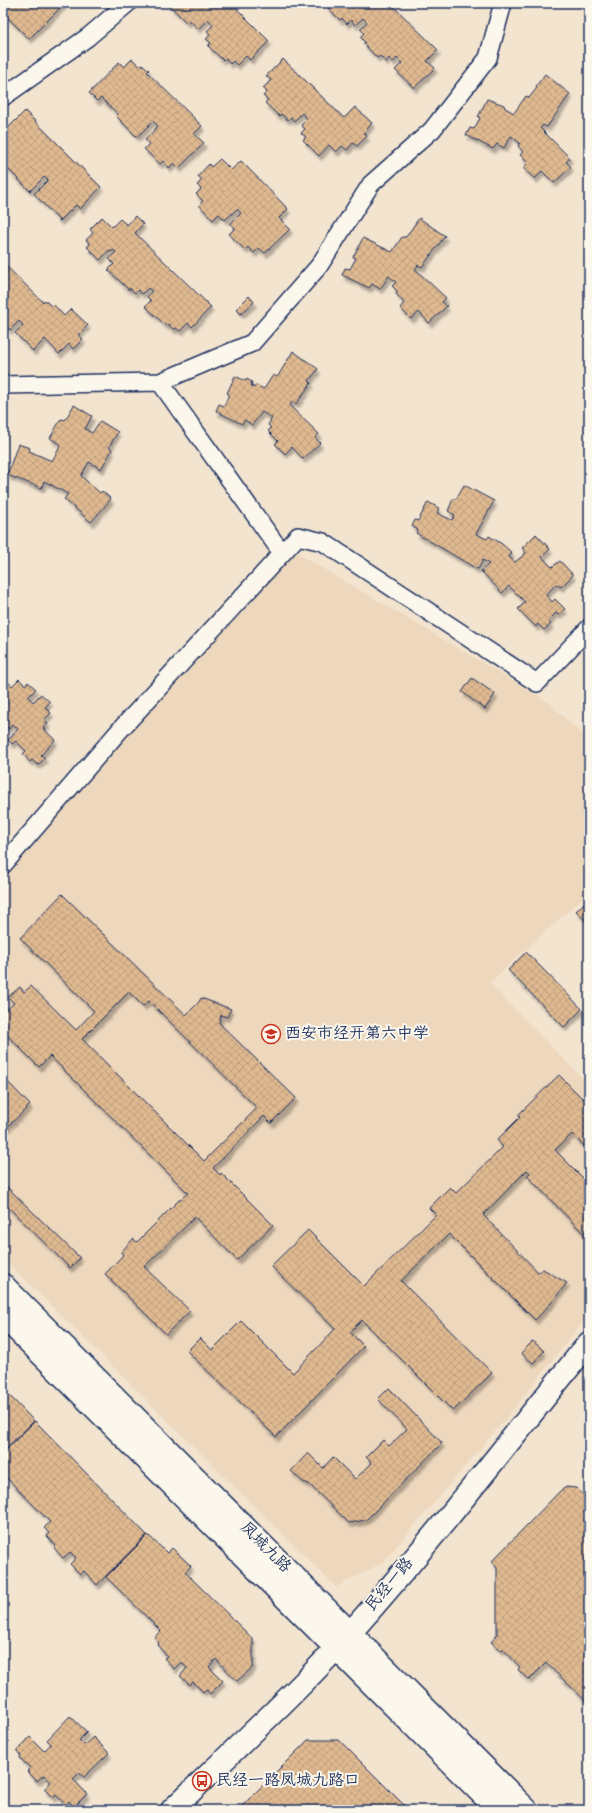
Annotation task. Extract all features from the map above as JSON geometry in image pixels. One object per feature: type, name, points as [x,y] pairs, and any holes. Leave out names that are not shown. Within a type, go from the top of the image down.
[{"type":"street","points":[[3,97],[88,37],[128,3]]},
{"type":"street","points":[[3,385],[160,382],[252,343],[319,266],[371,184],[432,130],[488,58],[503,3]]},
{"type":"street","points":[[160,382],[282,553]]},
{"type":"street","points":[[3,865],[119,731],[298,536],[323,542],[537,683],[589,628]]},
{"type":"street","name":"凤城九路","points":[[3,1285],[343,1640],[498,1810]]},
{"type":"street","name":"凤城九路","points":[[3,1316],[343,1640],[527,1810]]},
{"type":"street","name":"民经一路","points":[[172,1810],[343,1640],[389,1587],[589,1343]]},
{"type":"shaded area","name":"西安市经开第六中学","points":[[287,547],[547,701],[589,741],[589,892],[489,983],[589,1085],[589,1314],[504,1421],[382,1563],[336,1587],[3,1258],[3,869]]},
{"type":"building","points":[[3,3],[65,3],[29,39],[3,13]]},
{"type":"building","points":[[173,3],[231,3],[269,41],[250,60],[246,56],[237,65],[233,61],[230,64],[225,58],[223,60],[208,46],[211,43],[206,39],[210,35],[207,31],[213,25],[208,19],[198,29],[190,20],[187,23],[170,6]]},
{"type":"building","points":[[329,3],[390,3],[438,50],[427,61],[435,68],[414,88],[395,70],[402,63],[397,58],[393,62],[389,58],[386,62],[380,56],[377,58],[364,44],[365,42],[360,37],[364,33],[360,29],[367,22],[363,18],[355,25],[351,20],[347,24],[342,18],[340,20],[326,6]]},
{"type":"building","points":[[132,59],[140,66],[142,64],[149,70],[147,72],[202,126],[194,134],[204,143],[179,168],[174,163],[169,168],[163,161],[160,164],[144,149],[149,144],[145,140],[158,126],[153,121],[137,137],[116,116],[118,114],[101,98],[97,101],[89,93],[119,62],[124,67]]},
{"type":"building","points":[[283,59],[344,118],[355,107],[372,123],[364,133],[367,136],[357,146],[353,143],[347,150],[342,146],[336,152],[329,145],[319,156],[303,140],[306,137],[301,133],[305,129],[301,125],[307,119],[302,113],[294,121],[291,117],[288,120],[281,114],[279,116],[265,103],[268,100],[263,96],[267,92],[263,88],[271,80],[266,76]]},
{"type":"building","points":[[545,74],[570,94],[547,127],[543,125],[540,128],[570,158],[566,162],[571,167],[554,183],[542,171],[535,179],[523,168],[528,163],[520,155],[523,152],[518,146],[520,143],[511,136],[504,148],[497,144],[493,149],[466,135],[470,128],[474,129],[487,99],[504,105],[505,108],[514,113],[526,96],[529,98],[537,88],[536,86]]},
{"type":"building","points":[[25,111],[101,187],[80,209],[76,205],[60,221],[34,194],[48,180],[44,177],[30,191],[3,164],[3,131],[4,132]]},
{"type":"building","points":[[220,159],[231,170],[241,161],[288,209],[279,218],[290,229],[265,253],[259,248],[254,253],[248,247],[245,250],[229,234],[235,228],[230,224],[241,213],[237,209],[225,220],[219,214],[213,220],[199,205],[203,201],[196,194],[201,189],[197,185],[202,180],[198,176],[209,164],[211,167]]},
{"type":"building","points":[[135,216],[143,224],[135,233],[211,307],[192,327],[188,323],[180,331],[176,328],[174,330],[168,324],[166,326],[145,306],[151,301],[147,297],[152,291],[148,288],[142,294],[138,290],[135,293],[130,288],[129,290],[108,270],[114,264],[109,259],[116,252],[113,250],[111,252],[109,250],[100,260],[87,247],[90,244],[86,240],[93,233],[90,229],[102,217],[112,227],[120,219],[127,225]]},
{"type":"building","points":[[419,218],[445,236],[422,267],[418,265],[415,269],[446,298],[442,302],[447,306],[429,323],[419,312],[411,319],[400,308],[404,303],[396,294],[398,292],[392,286],[396,282],[389,276],[380,289],[372,284],[369,288],[342,275],[345,268],[350,269],[356,258],[353,257],[363,238],[392,252],[402,237],[406,237]]},
{"type":"building","points":[[3,263],[43,302],[45,300],[51,306],[53,304],[64,316],[71,309],[88,325],[78,335],[83,339],[73,349],[69,344],[59,354],[45,339],[33,351],[15,333],[23,325],[19,321],[10,330],[3,323]]},
{"type":"building","points":[[249,296],[254,302],[241,314],[236,309]]},
{"type":"building","points":[[293,351],[318,369],[309,381],[311,383],[296,404],[292,401],[290,406],[319,434],[315,438],[320,443],[303,459],[292,447],[285,454],[275,444],[278,441],[268,431],[271,428],[268,425],[272,418],[262,412],[252,425],[245,420],[242,424],[216,411],[219,404],[224,406],[229,394],[227,393],[235,376],[252,382],[251,385],[254,388],[256,385],[264,389],[273,375],[278,376]]},
{"type":"building","points":[[74,405],[92,416],[85,429],[92,433],[100,421],[118,432],[109,447],[112,450],[101,469],[89,462],[81,476],[100,493],[102,491],[111,499],[91,522],[64,499],[68,494],[44,481],[42,488],[7,475],[18,444],[30,448],[29,451],[52,461],[61,445],[50,438],[61,419],[65,420]]},
{"type":"building","points":[[464,485],[494,501],[476,534],[487,539],[489,536],[502,544],[512,553],[509,557],[515,562],[526,553],[522,548],[536,534],[550,549],[542,557],[552,567],[560,561],[573,575],[561,587],[556,584],[546,595],[552,602],[555,599],[565,609],[558,615],[556,613],[548,621],[551,624],[544,630],[538,624],[536,627],[518,609],[525,602],[509,586],[502,593],[481,571],[489,564],[483,560],[477,569],[416,533],[418,530],[412,526],[415,520],[418,521],[428,502],[439,508],[437,513],[452,520],[455,515],[448,511],[453,499],[456,499]]},
{"type":"building","points":[[472,678],[495,694],[485,709],[462,692]]},
{"type":"building","points":[[19,679],[25,685],[28,682],[36,689],[28,697],[33,702],[41,694],[50,702],[45,707],[51,713],[44,720],[48,724],[43,728],[55,740],[41,755],[45,758],[38,765],[32,760],[30,762],[23,754],[26,751],[16,741],[12,744],[8,740],[18,729],[13,724],[9,729],[3,723],[3,687],[8,682],[12,686]]},
{"type":"building","points":[[62,894],[186,1015],[201,998],[231,1009],[227,1017],[221,1015],[219,1023],[296,1098],[271,1123],[264,1116],[213,1168],[220,1175],[221,1173],[273,1225],[237,1260],[195,1217],[144,1267],[190,1311],[166,1334],[105,1274],[123,1255],[121,1252],[133,1239],[137,1242],[188,1193],[50,1056],[39,1067],[3,1031],[3,1013],[14,1003],[8,997],[20,987],[24,992],[31,986],[76,1030],[94,1011],[20,938]],"holes":[[[129,992],[143,1006],[149,1001],[257,1108],[204,1161],[82,1039]]]},
{"type":"building","points":[[586,901],[589,904],[589,924],[576,911]]},
{"type":"building","points":[[526,952],[582,1009],[564,1027],[508,970]]},
{"type":"building","points":[[559,1075],[589,1105],[589,1151],[572,1134],[555,1150],[589,1184],[589,1239],[527,1176],[530,1173],[527,1170],[483,1215],[538,1272],[543,1269],[567,1283],[535,1320],[449,1234],[401,1281],[492,1373],[453,1411],[362,1320],[350,1332],[364,1346],[276,1437],[187,1351],[200,1338],[212,1350],[241,1321],[293,1373],[335,1329],[271,1266],[308,1230],[364,1286],[436,1215],[429,1208],[450,1187],[456,1193],[503,1147],[497,1140],[520,1117],[518,1115]]},
{"type":"building","points":[[3,1077],[30,1105],[3,1131]]},
{"type":"building","points":[[7,1187],[80,1258],[70,1268],[3,1202],[3,1191]]},
{"type":"building","points":[[533,1341],[544,1351],[533,1363],[521,1353]]},
{"type":"building","points":[[389,1388],[442,1443],[366,1520],[349,1523],[309,1484],[303,1482],[291,1471],[308,1453],[323,1468],[333,1457],[355,1479],[372,1463],[366,1457],[383,1440],[389,1446],[407,1429],[378,1399]]},
{"type":"building","points":[[3,1389],[34,1421],[3,1451]]},
{"type":"building","points":[[35,1421],[147,1535],[97,1585],[84,1571],[80,1574],[70,1564],[76,1558],[70,1552],[63,1558],[54,1548],[56,1546],[47,1536],[49,1533],[44,1528],[50,1522],[3,1474],[3,1453]]},
{"type":"building","points":[[566,1487],[576,1488],[589,1500],[589,1704],[546,1663],[529,1680],[518,1670],[520,1667],[503,1649],[500,1650],[491,1642],[497,1635],[497,1568],[492,1561],[560,1491]]},
{"type":"building","points":[[148,1535],[167,1553],[172,1548],[191,1566],[185,1572],[253,1639],[253,1667],[237,1681],[216,1659],[209,1667],[223,1681],[210,1694],[206,1689],[203,1692],[193,1682],[190,1685],[180,1676],[187,1668],[181,1662],[174,1669],[164,1658],[167,1656],[157,1645],[159,1643],[154,1637],[161,1631],[106,1577]]},
{"type":"building","points":[[70,1716],[87,1732],[79,1740],[84,1745],[93,1737],[109,1753],[84,1777],[79,1773],[73,1779],[87,1794],[74,1807],[69,1801],[66,1805],[56,1795],[53,1798],[44,1789],[51,1782],[44,1775],[37,1781],[27,1771],[30,1768],[20,1758],[21,1756],[17,1751],[30,1737],[44,1751],[51,1744],[47,1740]]},
{"type":"building","points":[[308,1740],[339,1740],[404,1805],[399,1810],[238,1810]]},
{"type":"place","name":"西安市经开第六中学","points":[[271,1034]]},
{"type":"place","name":"民经一路凤城九路口","points":[[202,1781]]}]
